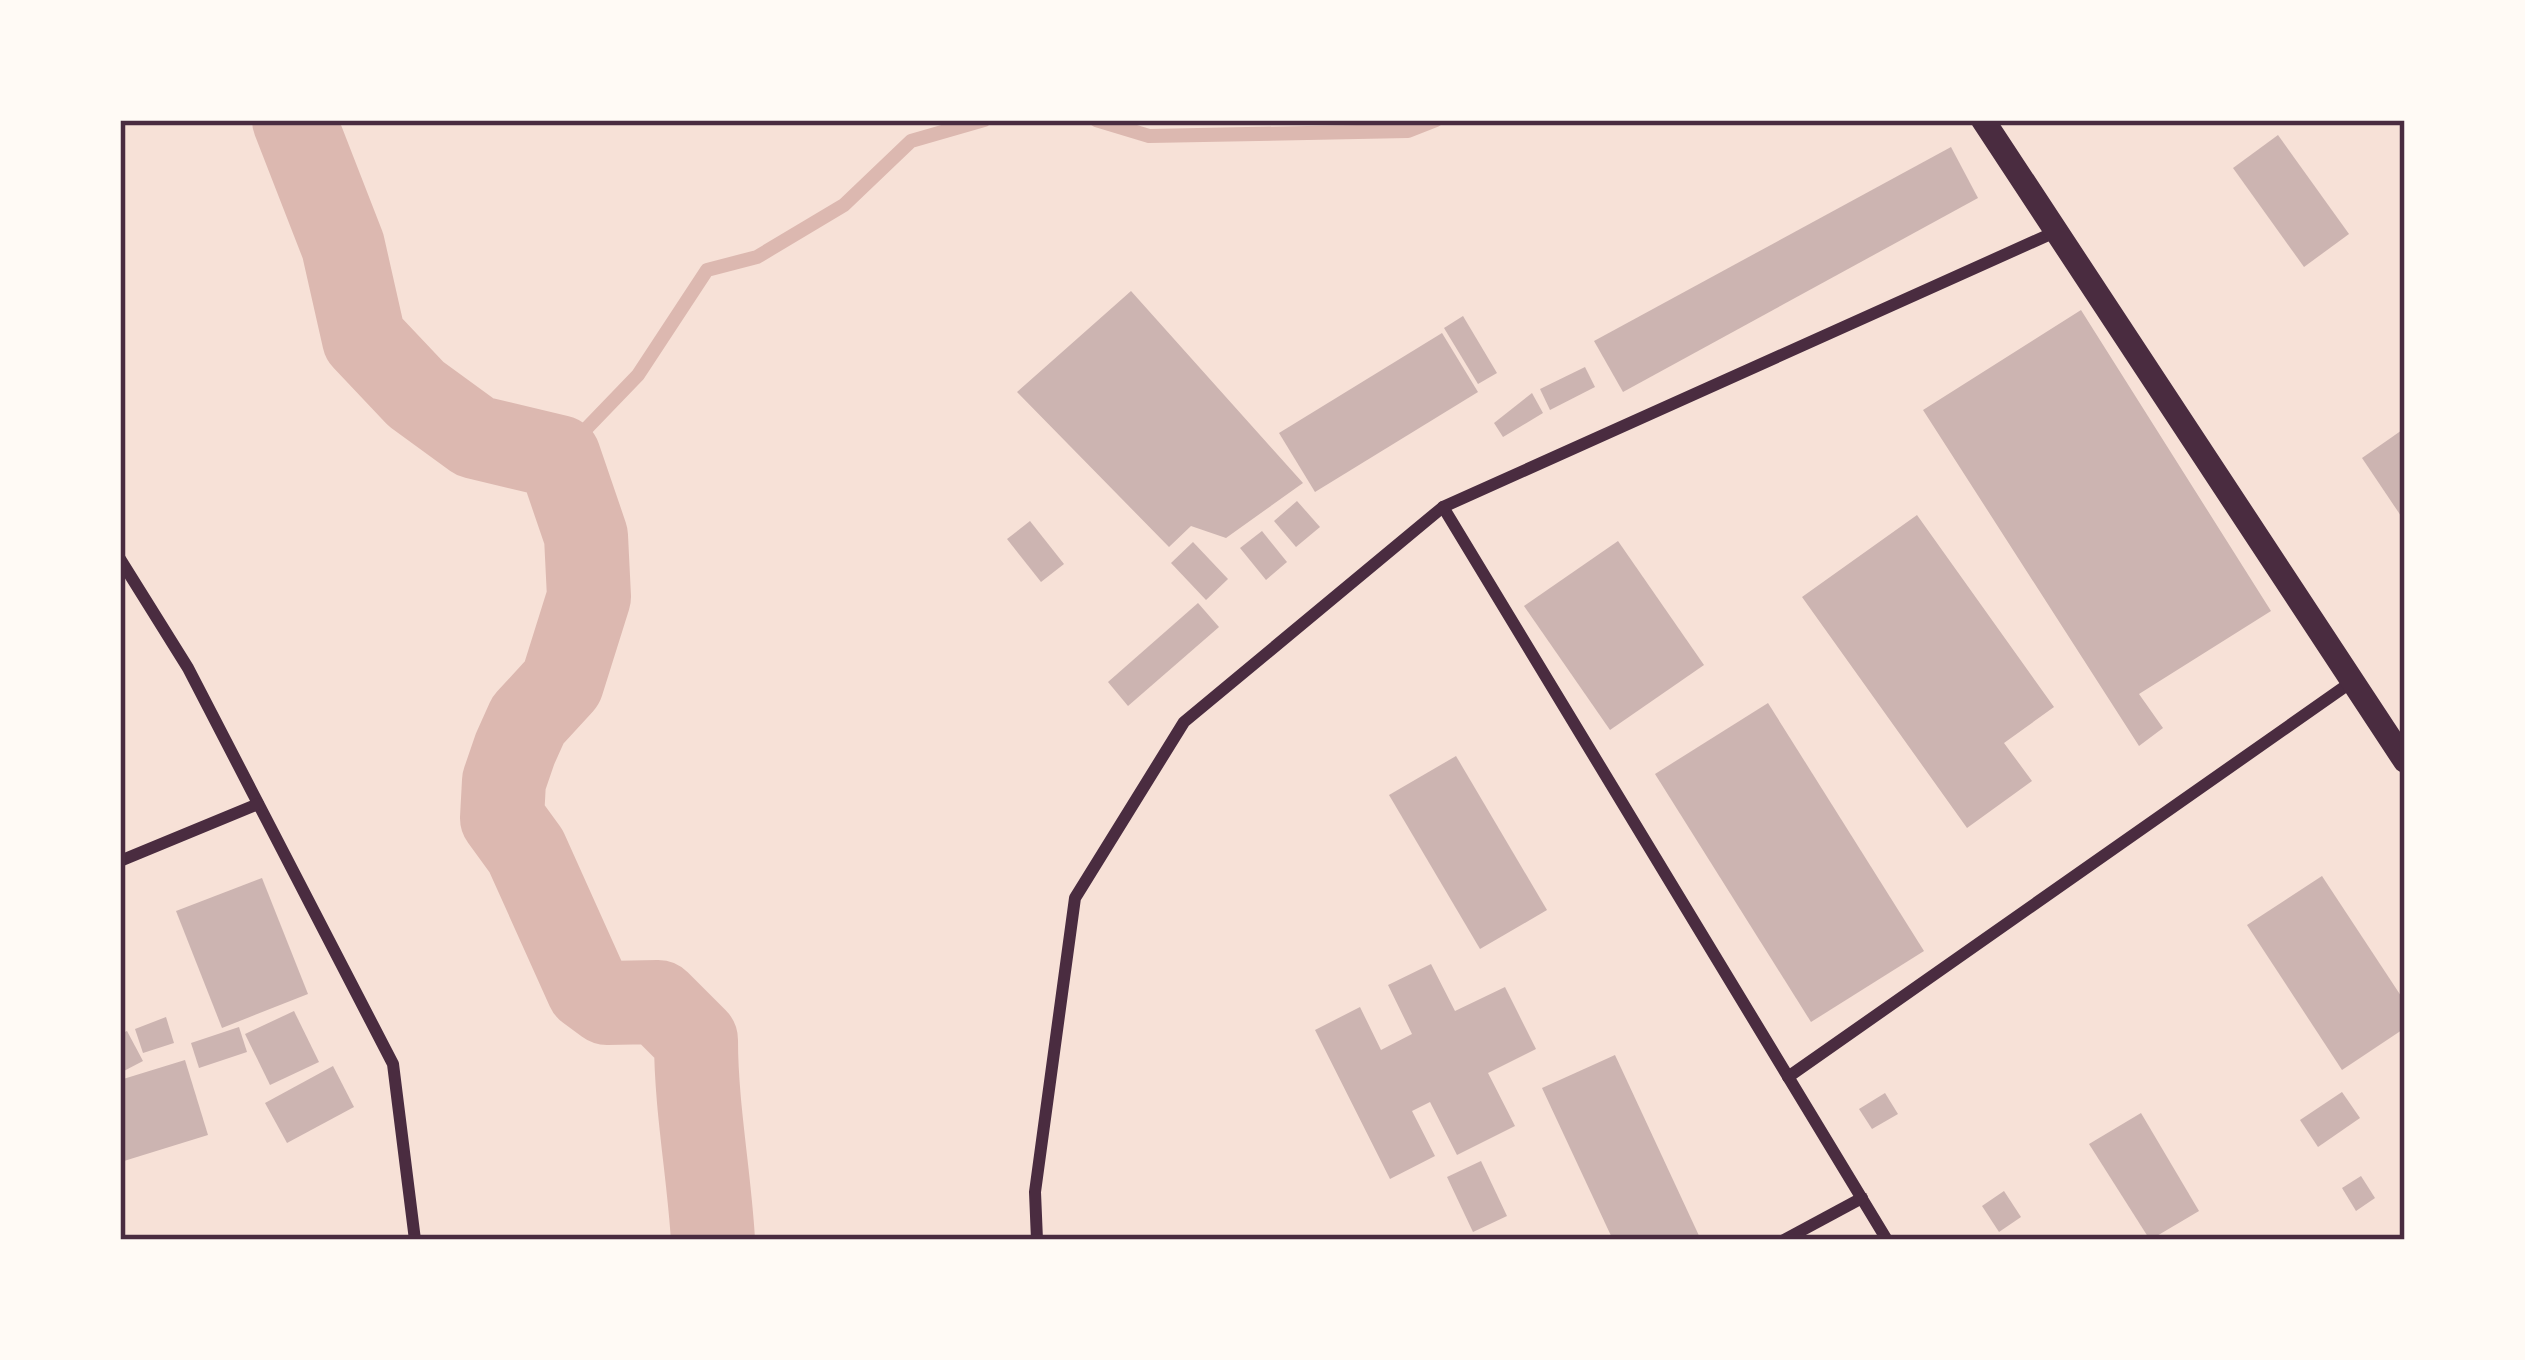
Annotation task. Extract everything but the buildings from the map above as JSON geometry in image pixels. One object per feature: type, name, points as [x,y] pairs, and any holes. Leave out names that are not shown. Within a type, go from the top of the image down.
[{"type":"main road","points":[[1983,120],[2405,761]]},
{"type":"street","points":[[1037,1240],[1035,1192],[1075,898],[1184,722],[1443,507],[2055,232]]},
{"type":"street","points":[[1443,507],[1887,1240]]},
{"type":"street","points":[[120,559],[188,668],[393,1064],[415,1240]]},
{"type":"street","points":[[1788,1077],[2350,683]]},
{"type":"street","points":[[120,862],[258,803]]},
{"type":"street","points":[[1784,1240],[1862,1198]]},
{"type":"waterway","points":[[294,120],[343,246],[364,339],[416,394],[475,437],[559,457],[586,536],[589,597],[562,683],[528,720],[515,749],[504,781],[502,818],[526,851],[588,989],[607,1003],[658,1002],[696,1040],[713,1240]]},
{"type":"waterway","points":[[559,457],[638,375],[707,270],[757,257],[844,205],[911,141],[984,120]]},
{"type":"waterway","points":[[1096,120],[1149,136],[1408,131],[1436,120]]}]
